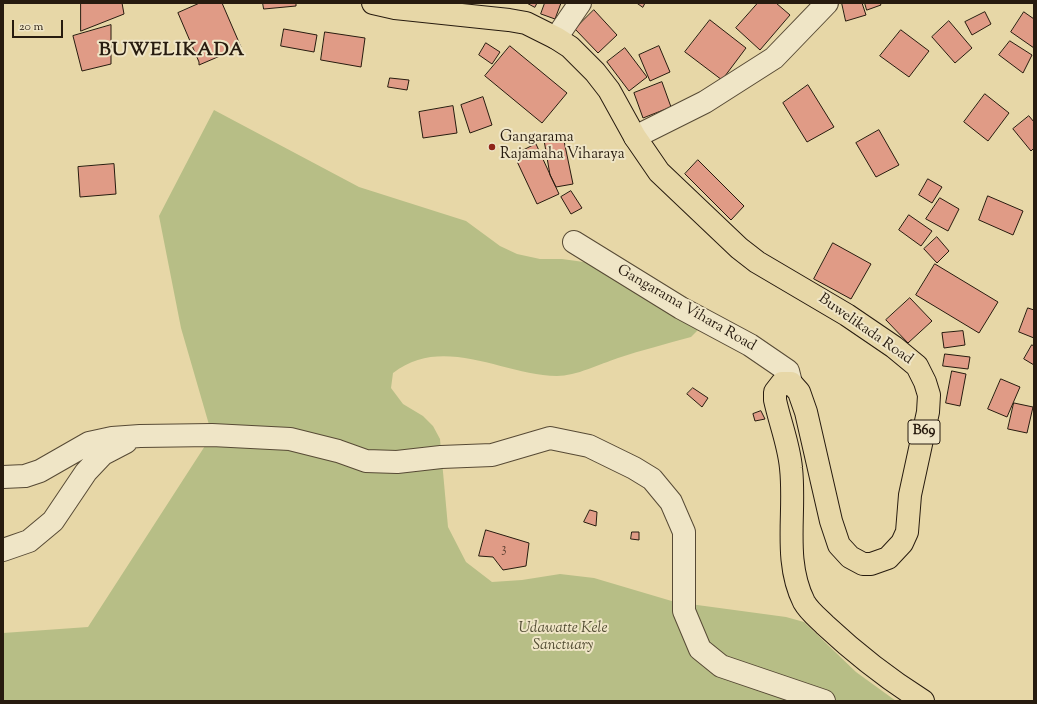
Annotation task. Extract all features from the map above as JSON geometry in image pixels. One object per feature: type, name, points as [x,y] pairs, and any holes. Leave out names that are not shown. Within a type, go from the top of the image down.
[{"type":"main road","name":"Buwelikada Road","points":[[373,3],[395,8],[526,23],[570,47],[595,72],[609,90],[635,137],[659,172],[739,248],[757,262],[847,315],[894,347],[917,366],[925,382],[929,395],[928,412],[910,495],[906,532],[902,543],[888,558],[870,564],[863,564],[850,557],[839,545],[831,521],[806,412],[799,392],[791,383]]},
{"type":"main road","points":[[791,383],[782,383],[778,387],[775,400],[790,452],[793,487],[792,562],[795,580],[805,604],[850,647],[876,668],[923,701]]},
{"type":"street","points":[[556,38],[580,3]]},
{"type":"street","points":[[635,137],[705,102],[774,58],[826,3]]},
{"type":"street","name":"Gangarama Vihara Road","points":[[574,242],[681,308],[750,345],[788,371],[791,383]]},
{"type":"street","points":[[3,477],[25,476],[40,471],[89,443],[112,438],[140,436],[212,434],[290,439],[338,451],[366,461],[397,462],[441,457],[492,455],[550,438],[589,446],[634,468],[652,479],[671,502],[684,532],[684,611],[700,648],[721,666],[824,701]]},
{"type":"street","points":[[3,550],[29,541],[53,521],[86,472],[103,454],[140,436]]},
{"type":"green space","name":"Udawatte Kele Sanctuary","points":[[214,110],[359,187],[466,221],[500,246],[517,254],[540,259],[562,259],[591,263],[699,329],[691,337],[636,352],[572,374],[557,376],[536,374],[474,360],[453,357],[432,357],[412,362],[393,373],[391,388],[403,404],[423,416],[433,426],[440,439],[448,527],[466,562],[492,582],[522,580],[560,574],[594,578],[675,602],[786,617],[804,622],[856,672],[896,701],[3,701],[3,633],[88,627],[212,435],[181,328],[159,216]]},
{"type":"building","points":[[81,3],[122,3],[124,14],[81,31]]},
{"type":"building","points":[[200,3],[222,3],[241,47],[199,65],[178,13]]},
{"type":"building","points":[[263,3],[296,3],[296,6],[264,9]]},
{"type":"building","points":[[527,3],[537,3],[535,7]]},
{"type":"building","points":[[545,3],[561,3],[555,19],[541,14]]},
{"type":"building","points":[[637,3],[645,3],[643,7]]},
{"type":"building","points":[[758,3],[776,3],[790,15],[760,50],[736,28]]},
{"type":"building","points":[[842,3],[862,3],[866,15],[846,21]]},
{"type":"building","points":[[865,3],[880,3],[881,5],[867,10]]},
{"type":"building","points":[[594,10],[617,35],[598,53],[575,29]]},
{"type":"building","points":[[985,12],[991,24],[972,35],[965,22]]},
{"type":"building","points":[[1024,12],[1034,19],[1034,48],[1011,32]]},
{"type":"building","points":[[710,20],[746,48],[722,80],[685,52]]},
{"type":"building","points":[[949,21],[972,48],[955,63],[932,37]]},
{"type":"building","points":[[111,25],[111,64],[82,71],[73,36]]},
{"type":"building","points":[[284,29],[317,35],[314,52],[281,46]]},
{"type":"building","points":[[901,30],[929,51],[909,77],[880,56]]},
{"type":"building","points":[[325,32],[365,38],[361,67],[321,60]]},
{"type":"building","points":[[1010,41],[1032,55],[1023,73],[999,55]]},
{"type":"building","points":[[486,43],[500,52],[492,64],[479,55]]},
{"type":"building","points":[[510,46],[567,93],[542,123],[485,76]]},
{"type":"building","points":[[659,46],[670,72],[650,81],[639,55]]},
{"type":"building","points":[[625,48],[647,77],[629,91],[607,62]]},
{"type":"building","points":[[390,78],[409,80],[407,90],[388,87]]},
{"type":"building","points":[[662,82],[671,107],[643,118],[634,93]]},
{"type":"building","points":[[808,85],[834,127],[807,142],[783,103]]},
{"type":"building","points":[[985,94],[1009,113],[988,141],[964,122]]},
{"type":"building","points":[[483,97],[492,125],[470,133],[461,105]]},
{"type":"building","points":[[453,106],[457,133],[423,138],[419,112]]},
{"type":"building","points":[[1029,116],[1034,122],[1034,148],[1031,151],[1013,129]]},
{"type":"building","points":[[879,130],[899,165],[876,177],[856,143]]},
{"type":"building","points":[[563,136],[573,184],[556,187],[550,175],[544,140]]},
{"type":"building","points":[[536,144],[559,194],[537,204],[514,155]]},
{"type":"building","points":[[698,160],[744,206],[731,220],[685,174]]},
{"type":"building","points":[[114,164],[116,194],[80,197],[78,167]]},
{"type":"building","points":[[928,179],[942,187],[932,203],[919,195]]},
{"type":"building","points":[[571,191],[582,208],[571,214],[561,197]]},
{"type":"building","points":[[988,196],[1023,211],[1013,235],[979,220]]},
{"type":"building","points":[[940,198],[959,209],[948,231],[926,219]]},
{"type":"building","points":[[909,215],[932,231],[921,246],[899,230]]},
{"type":"building","points":[[937,237],[949,251],[937,263],[924,249]]},
{"type":"building","points":[[833,243],[871,264],[851,299],[814,279]]},
{"type":"building","points":[[935,264],[998,302],[979,333],[916,295]]},
{"type":"building","points":[[910,298],[932,321],[908,343],[886,320]]},
{"type":"building","points":[[1028,308],[1034,310],[1034,338],[1019,332]]},
{"type":"building","points":[[963,331],[965,345],[944,348],[942,333]]},
{"type":"building","points":[[1032,345],[1034,346],[1034,365],[1024,359]]},
{"type":"building","points":[[945,354],[970,357],[968,369],[943,366]]},
{"type":"building","points":[[952,371],[966,374],[960,406],[946,403]]},
{"type":"building","points":[[1001,379],[1020,387],[1007,417],[988,409]]},
{"type":"building","points":[[693,388],[708,398],[702,407],[687,394]]},
{"type":"building","points":[[1014,403],[1033,407],[1027,433],[1008,429]]},
{"type":"building","points":[[761,411],[765,419],[755,421],[753,414]]},
{"type":"building","points":[[590,510],[597,512],[596,526],[584,522]]},
{"type":"building","points":[[486,530],[529,543],[526,566],[503,570],[493,557],[479,556]]},
{"type":"building","points":[[632,532],[639,532],[639,540],[631,539]]},
{"type":"place","name":"Gangarama Rajamaha Viharaya","points":[[492,147]]},
{"type":"district","name":"BUWELIKADA","points":[[172,52]]}]
